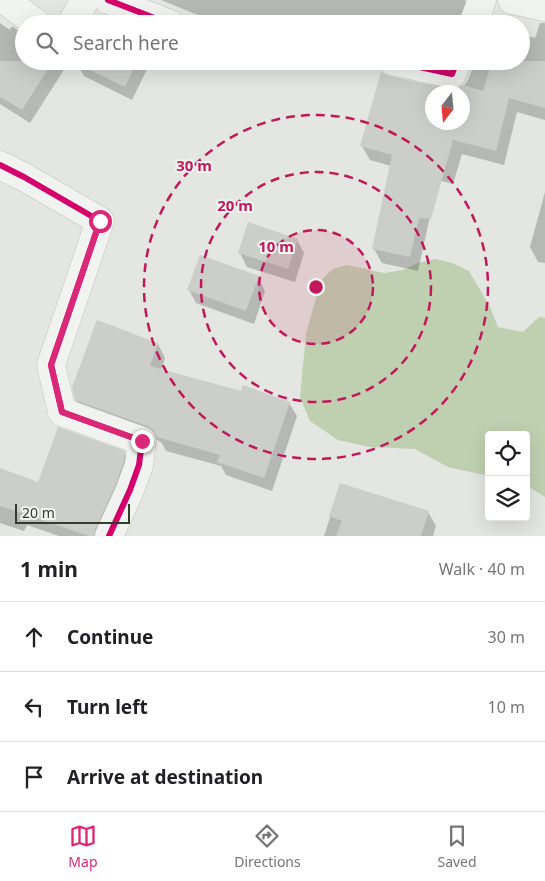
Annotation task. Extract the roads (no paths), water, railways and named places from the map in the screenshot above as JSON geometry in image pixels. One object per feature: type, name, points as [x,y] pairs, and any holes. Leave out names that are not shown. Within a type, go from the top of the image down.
[{"type":"street","points":[[5,0],[26,15]]},
{"type":"street","points":[[76,15],[84,0]]},
{"type":"street","points":[[108,0],[147,15]]},
{"type":"street","points":[[476,15],[482,0]]},
{"type":"street","points":[[512,0],[545,7]]},
{"type":"street","points":[[434,70],[452,74],[454,70]]},
{"type":"street","points":[[0,165],[100,221],[51,365],[62,412],[142,441],[140,465],[109,536]]}]
